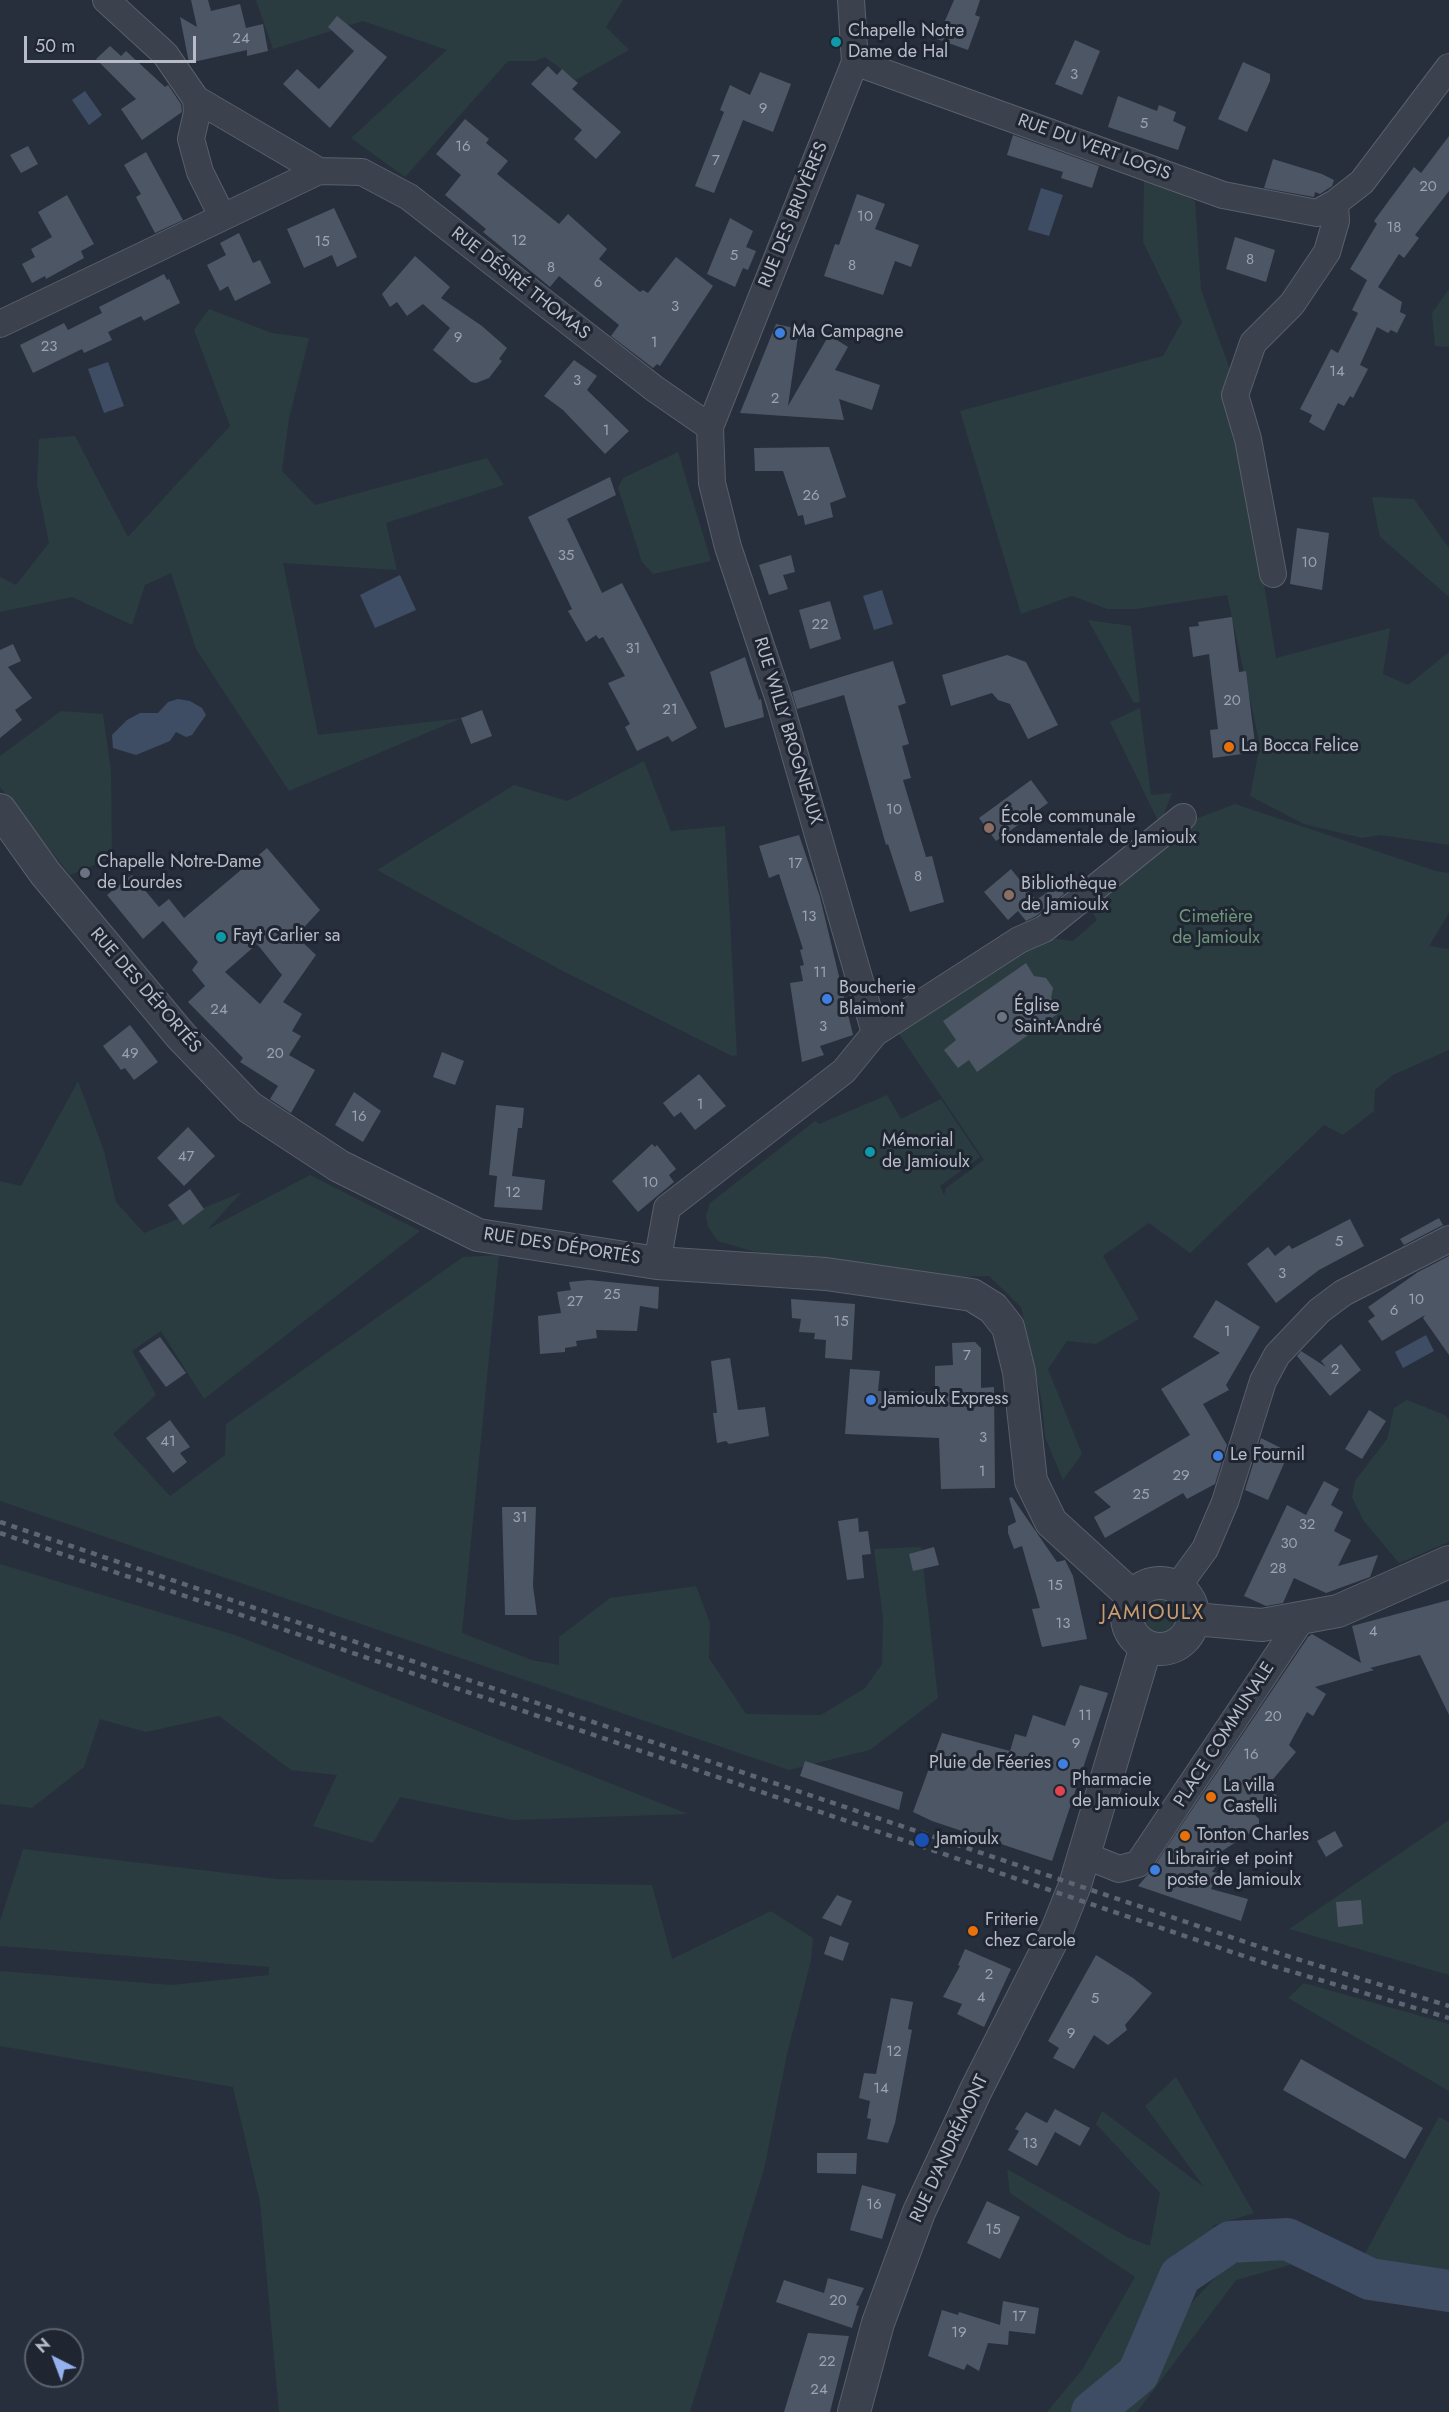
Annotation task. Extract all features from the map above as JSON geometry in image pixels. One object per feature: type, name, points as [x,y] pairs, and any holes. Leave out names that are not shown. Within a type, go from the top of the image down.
[{"type":"street","name":"RUE DÉSIRÉ THOMAS","points":[[106,0],[165,54],[196,99],[319,171]]},
{"type":"street","name":"RUE DES BRUYÈRES","points":[[710,427],[855,62],[851,0]]},
{"type":"street","name":"RUE DU VERT LOGIS","points":[[855,62],[1223,195],[1317,213],[1335,203],[1362,182],[1449,67]]},
{"type":"street","points":[[196,99],[197,113],[190,139],[200,172],[222,216]]},
{"type":"street","name":"RUE DÉSIRÉ THOMAS","points":[[0,324],[319,171],[362,172],[409,197],[655,389],[710,427]]},
{"type":"street","points":[[1273,574],[1248,439],[1235,395],[1253,343],[1292,304],[1326,252],[1336,221],[1335,203]]},
{"type":"street","name":"RUE WILLY BROGNEAUX","points":[[710,427],[712,483],[728,547],[780,703],[875,1034]]},
{"type":"street","name":"RUE DES DÉPORTÉS","points":[[0,810],[60,891],[181,1036],[249,1107],[339,1166],[478,1235],[657,1263],[826,1274],[972,1295],[993,1308],[1008,1327],[1019,1372],[1031,1481],[1052,1522],[1133,1597]]},
{"type":"street","points":[[657,1263],[667,1208],[844,1071],[875,1034],[1019,940],[1044,929],[1183,818]]},
{"type":"street","points":[[1178,1586],[1205,1549],[1243,1452],[1263,1381],[1276,1354],[1296,1332],[1343,1293],[1449,1239]]},
{"type":"street","points":[[1194,1619],[1262,1625],[1338,1611],[1449,1562]]},
{"type":"street","points":[[1156,1582],[1178,1586],[1191,1601],[1194,1619],[1189,1633],[1175,1646],[1160,1649],[1146,1646],[1132,1635],[1126,1617],[1128,1603],[1137,1590],[1156,1582]]},
{"type":"street","name":"PLACE COMMUNALE","points":[[1084,1855],[1119,1869],[1138,1864],[1303,1617]]},
{"type":"street","points":[[1084,1855],[1146,1646]]},
{"type":"street","name":"RUE D'ANDRÉMONT","points":[[854,2412],[878,2324],[919,2212],[976,2090],[1057,1930],[1084,1855]]},
{"type":"green space","points":[[256,0],[623,0],[606,27],[629,50],[576,80],[545,57],[536,61],[508,61],[405,177],[351,138],[447,50],[363,21],[273,49]]},
{"type":"green space","points":[[1144,177],[1195,201],[1201,290],[1229,367],[1276,658],[1390,628],[1383,674],[1408,685],[1449,652],[1449,845],[1380,835],[1362,838],[1304,824],[1250,796],[1260,745],[1227,595],[1136,609],[1107,609],[1072,596],[1021,614],[960,411],[1163,356],[1182,322],[1143,242]]},
{"type":"green space","points":[[1449,289],[1449,347],[1435,346],[1432,313]]},
{"type":"green space","points":[[209,309],[272,333],[309,338],[289,418],[282,471],[315,505],[487,458],[504,485],[386,523],[397,570],[283,563],[318,735],[462,718],[289,791],[196,649],[171,573],[145,585],[132,625],[72,597],[0,612],[0,577],[16,585],[49,543],[37,484],[39,439],[75,436],[128,537],[230,426],[194,330]]},
{"type":"green space","points":[[678,452],[711,561],[653,574],[642,562],[618,488],[623,478]]},
{"type":"green space","points":[[1372,497],[1414,499],[1449,548],[1449,597],[1380,537]]},
{"type":"green space","points":[[1088,620],[1131,626],[1140,702],[1134,703]]},
{"type":"green space","points":[[1140,708],[1151,795],[1172,793],[1160,825],[1110,722]]},
{"type":"green space","points":[[61,711],[103,714],[111,771],[112,858],[70,875],[0,787],[0,756]]},
{"type":"green space","points":[[644,761],[671,831],[725,826],[737,1055],[732,1056],[559,969],[377,870],[514,785],[567,801]]},
{"type":"green space","name":"Cimetière de Jamioulx","points":[[1235,804],[1436,871],[1449,873],[1449,913],[1429,946],[1449,949],[1449,1050],[1393,1075],[1375,1090],[1374,1111],[1343,1135],[1324,1125],[1190,1253],[1149,1223],[1103,1256],[1139,1319],[1096,1344],[1067,1341],[1048,1369],[1082,1454],[1063,1480],[1045,1437],[1042,1402],[1021,1307],[989,1276],[953,1277],[795,1260],[755,1252],[718,1241],[708,1227],[706,1216],[710,1203],[815,1121],[819,1124],[887,1095],[901,1119],[941,1099],[980,1157],[940,1186],[944,1195],[946,1188],[984,1160],[897,1031],[1025,942],[1050,938],[1073,941],[1097,920],[1087,903],[1190,821]]},
{"type":"green space","points":[[78,1081],[104,1151],[116,1202],[144,1233],[242,1192],[208,1229],[310,1175],[420,1231],[204,1399],[161,1331],[132,1351],[156,1395],[113,1434],[170,1496],[225,1455],[226,1424],[463,1257],[499,1255],[462,1633],[532,1660],[559,1665],[559,1637],[610,1598],[696,1586],[710,1623],[709,1658],[746,1714],[821,1715],[865,1688],[882,1664],[883,1618],[874,1549],[921,1547],[938,1698],[870,1750],[789,1770],[0,1501],[0,1181],[21,1186]]},
{"type":"green space","points":[[1407,1400],[1445,1415],[1449,1420],[1449,1542],[1399,1563],[1363,1520],[1352,1497],[1355,1481],[1387,1439],[1394,1408]]},
{"type":"green space","points":[[0,1564],[235,1635],[688,1814],[512,1820],[400,1797],[373,1843],[313,1826],[337,1775],[291,1770],[219,1716],[146,1732],[100,1719],[84,1767],[32,1808],[0,1804]]},
{"type":"green space","points":[[1157,1598],[1170,1603],[1175,1616],[1170,1629],[1157,1634],[1144,1629],[1139,1616],[1144,1603]]},
{"type":"green space","points":[[1449,1820],[1449,1975],[1289,1929]]},
{"type":"green space","points":[[23,1849],[277,1879],[652,1885],[672,1959],[771,1911],[813,1938],[811,1960],[787,2054],[764,2169],[690,2412],[279,2412],[260,2202],[233,2087],[0,2046],[0,1971],[171,1985],[269,1975],[269,1967],[0,1946],[0,1921]]},
{"type":"green space","points":[[1304,1983],[1449,2024],[1449,2091],[1288,1998]]},
{"type":"green space","points":[[1176,2077],[1254,2213],[1212,2226],[1234,2247],[1159,2309],[1123,2372],[1079,2412],[1047,2412],[1082,2370],[1135,2277],[1010,2193],[1007,2169],[1129,2238],[1150,2246],[1160,2193],[1096,2124],[1102,2111],[1204,2187],[1145,2106]]},
{"type":"green space","points":[[1439,2117],[1449,2122],[1449,2282],[1362,2259]]},
{"type":"green space","points":[[1292,2248],[1297,2263],[1236,2280],[1137,2412],[1110,2412],[1195,2299],[1226,2266]]},
{"type":"water","points":[[85,91],[102,115],[89,125],[72,100]]},
{"type":"water","points":[[1041,188],[1063,195],[1049,236],[1028,230]]},
{"type":"water","points":[[108,362],[124,406],[104,413],[88,369]]},
{"type":"water","points":[[400,575],[416,610],[375,628],[360,595]]},
{"type":"water","points":[[882,590],[893,624],[874,630],[863,596]]},
{"type":"water","points":[[178,699],[190,701],[202,708],[206,715],[192,735],[186,737],[176,732],[170,741],[136,755],[113,748],[112,735],[127,720],[140,713],[158,713],[168,702]]},
{"type":"water","points":[[1426,1335],[1434,1351],[1403,1368],[1395,1352]]},
{"type":"building","points":[[191,0],[208,0],[211,11],[240,4],[246,28],[263,24],[268,51],[247,56],[247,50],[189,63],[180,17],[197,27]]},
{"type":"building","points":[[954,0],[980,0],[975,15],[980,17],[968,50],[937,39]]},
{"type":"building","points":[[337,16],[387,57],[330,128],[283,84],[297,69],[319,89],[354,51],[328,27]]},
{"type":"building","points":[[1075,40],[1100,51],[1082,95],[1055,84]]},
{"type":"building","points":[[110,46],[121,56],[126,51],[165,87],[168,85],[181,104],[182,112],[142,140],[121,109],[136,99],[96,59]]},
{"type":"building","points":[[1243,62],[1270,74],[1270,81],[1247,132],[1218,119]]},
{"type":"building","points":[[548,66],[557,75],[562,69],[578,83],[572,89],[621,132],[596,159],[574,139],[582,130],[531,84]]},
{"type":"building","points":[[760,72],[791,84],[773,132],[743,120],[714,193],[695,186],[724,112],[720,110],[730,85],[750,95]]},
{"type":"building","points":[[1118,96],[1157,111],[1159,105],[1176,112],[1173,121],[1186,127],[1178,150],[1108,127]]},
{"type":"building","points":[[465,119],[489,139],[486,143],[508,161],[497,174],[559,224],[568,214],[607,249],[599,259],[640,292],[643,290],[648,293],[676,257],[713,286],[660,366],[657,364],[653,368],[611,336],[619,325],[559,276],[550,287],[483,232],[486,229],[445,195],[461,175],[436,154]]},
{"type":"building","points":[[1013,135],[1099,166],[1092,188],[1061,178],[1063,172],[1007,155]]},
{"type":"building","points":[[1449,136],[1449,191],[1415,235],[1419,238],[1404,258],[1399,254],[1378,287],[1402,302],[1400,312],[1406,315],[1397,333],[1391,330],[1388,333],[1377,327],[1360,365],[1368,369],[1353,398],[1350,396],[1344,406],[1338,403],[1324,431],[1309,422],[1312,415],[1300,409],[1331,349],[1338,353],[1358,313],[1352,310],[1367,280],[1350,269],[1377,224],[1374,221],[1414,167],[1421,173]]},
{"type":"building","points":[[28,146],[38,164],[21,173],[10,155]]},
{"type":"building","points":[[146,152],[183,220],[155,233],[136,197],[141,194],[124,165]]},
{"type":"building","points":[[1273,159],[1322,174],[1334,180],[1332,186],[1320,194],[1315,192],[1314,197],[1264,188]]},
{"type":"building","points":[[857,194],[885,204],[875,229],[919,245],[911,267],[895,261],[883,295],[824,276],[835,244],[839,245]]},
{"type":"building","points":[[67,195],[94,244],[81,251],[84,258],[46,279],[45,276],[32,283],[22,264],[35,257],[31,249],[52,237],[38,212]]},
{"type":"building","points":[[334,208],[357,257],[337,267],[332,255],[304,268],[287,229]]},
{"type":"building","points":[[730,218],[753,231],[746,247],[756,251],[748,270],[743,268],[735,287],[707,274]]},
{"type":"building","points":[[239,233],[253,263],[260,260],[271,283],[235,301],[228,286],[220,291],[207,265],[226,255],[220,243]]},
{"type":"building","points":[[1235,237],[1275,250],[1266,282],[1226,269]]},
{"type":"building","points":[[415,256],[450,287],[441,298],[482,326],[507,348],[499,359],[502,361],[489,378],[476,383],[471,382],[433,350],[450,328],[423,304],[407,316],[397,302],[390,307],[382,294]]},
{"type":"building","points":[[164,274],[167,280],[169,279],[180,303],[144,321],[141,316],[108,332],[112,340],[84,353],[82,349],[33,373],[20,345],[64,323],[68,330],[102,313],[99,307]]},
{"type":"building","points":[[776,324],[799,329],[788,406],[829,335],[848,347],[835,370],[880,385],[872,410],[839,399],[844,420],[740,413]]},
{"type":"building","points":[[574,360],[597,376],[587,390],[629,431],[605,454],[563,410],[544,396]]},
{"type":"building","points":[[829,447],[846,497],[830,503],[833,517],[805,525],[803,515],[798,516],[783,471],[755,471],[754,448]]},
{"type":"building","points":[[610,477],[616,495],[567,519],[602,593],[622,583],[697,728],[672,742],[668,736],[637,751],[625,727],[630,724],[608,683],[625,676],[603,637],[599,639],[596,635],[586,642],[568,611],[572,609],[528,517]]},
{"type":"building","points":[[1297,528],[1329,533],[1322,590],[1290,584]]},
{"type":"building","points":[[791,555],[795,572],[783,575],[788,589],[769,595],[759,565]]},
{"type":"building","points":[[830,601],[841,639],[810,649],[799,610]]},
{"type":"building","points":[[1232,617],[1239,672],[1246,671],[1256,752],[1213,758],[1210,730],[1218,729],[1209,654],[1193,657],[1189,627],[1199,626],[1198,622]]},
{"type":"building","points":[[13,644],[21,661],[8,667],[32,698],[15,710],[22,720],[0,738],[0,650]]},
{"type":"building","points":[[1007,655],[1026,662],[1058,725],[1028,739],[1010,704],[998,700],[992,693],[951,706],[942,675]]},
{"type":"building","points":[[745,657],[759,700],[761,699],[764,717],[725,728],[710,672]]},
{"type":"building","points":[[893,661],[906,703],[898,706],[909,744],[902,746],[911,778],[903,780],[926,857],[932,856],[944,902],[910,912],[888,844],[886,845],[844,695],[797,709],[792,692]]},
{"type":"building","points":[[482,710],[492,736],[471,744],[461,718]]},
{"type":"building","points":[[1031,780],[1048,803],[996,841],[979,818]]},
{"type":"building","points":[[799,835],[820,897],[853,1035],[820,1046],[824,1055],[802,1062],[790,983],[803,981],[800,966],[804,965],[800,950],[803,949],[779,874],[769,878],[759,846]]},
{"type":"building","points":[[267,848],[320,910],[296,936],[316,955],[283,1002],[302,1014],[292,1031],[301,1036],[289,1055],[315,1070],[291,1113],[270,1099],[278,1086],[240,1062],[243,1058],[188,1002],[205,986],[192,970],[198,962],[163,921],[143,939],[107,895],[132,875],[159,907],[169,899],[184,918]],"holes":[[[257,944],[282,975],[260,1004],[225,972]]]},
{"type":"building","name":"Bibliothèque de Jamioulx","points":[[1011,869],[1036,900],[1058,885],[1064,894],[1026,921],[1018,911],[1008,920],[984,892]]},
{"type":"building","name":"Église Saint-André","points":[[1026,963],[1034,976],[1046,978],[1053,988],[1051,998],[1060,1012],[977,1072],[969,1060],[958,1068],[944,1050],[956,1040],[943,1021]]},
{"type":"building","points":[[130,1025],[158,1062],[134,1080],[125,1068],[121,1070],[103,1046]]},
{"type":"building","points":[[442,1052],[464,1061],[455,1085],[433,1077]]},
{"type":"building","points":[[699,1074],[726,1106],[695,1130],[681,1112],[674,1117],[663,1103]]},
{"type":"building","points":[[354,1092],[381,1111],[363,1142],[335,1125]]},
{"type":"building","points":[[496,1105],[524,1108],[522,1128],[518,1128],[512,1176],[545,1180],[542,1210],[494,1207],[497,1176],[489,1175]]},
{"type":"building","points":[[188,1127],[215,1156],[184,1186],[157,1158]]},
{"type":"building","points":[[652,1144],[655,1147],[657,1145],[676,1169],[669,1175],[674,1182],[638,1212],[612,1181]]},
{"type":"building","points":[[190,1189],[204,1209],[183,1225],[168,1205]]},
{"type":"building","points":[[1439,1218],[1443,1225],[1404,1245],[1400,1239]]},
{"type":"building","points":[[1350,1219],[1364,1246],[1319,1270],[1276,1303],[1247,1264],[1268,1247],[1275,1256],[1289,1245],[1292,1249]]},
{"type":"building","points":[[1449,1256],[1449,1355],[1423,1318],[1425,1315],[1382,1341],[1368,1321],[1375,1316],[1368,1307],[1418,1272]]},
{"type":"building","points":[[589,1280],[659,1287],[658,1309],[640,1306],[637,1331],[596,1330],[597,1338],[576,1341],[577,1346],[565,1348],[565,1352],[540,1354],[538,1316],[561,1313],[557,1292],[571,1290],[569,1282]]},
{"type":"building","points":[[791,1299],[855,1304],[852,1360],[825,1358],[826,1340],[814,1339],[815,1333],[799,1332],[801,1319],[792,1318]]},
{"type":"building","points":[[1216,1300],[1260,1327],[1226,1385],[1229,1390],[1203,1404],[1227,1445],[1215,1484],[1187,1499],[1183,1493],[1105,1538],[1094,1517],[1111,1507],[1094,1492],[1190,1435],[1161,1389],[1220,1353],[1193,1337]]},
{"type":"building","points":[[160,1337],[186,1373],[166,1387],[139,1351]]},
{"type":"building","points":[[975,1342],[981,1348],[981,1388],[994,1387],[995,1488],[941,1489],[939,1438],[845,1434],[850,1369],[880,1371],[878,1391],[935,1392],[935,1366],[953,1365],[952,1343]]},
{"type":"building","points":[[1341,1344],[1361,1370],[1330,1396],[1297,1356],[1301,1351],[1326,1367],[1321,1361]]},
{"type":"building","points":[[730,1358],[738,1410],[765,1407],[769,1436],[729,1444],[726,1441],[717,1443],[713,1413],[717,1413],[711,1361]]},
{"type":"building","points":[[1369,1410],[1386,1421],[1362,1459],[1345,1449]]},
{"type":"building","points":[[170,1420],[190,1447],[180,1453],[187,1462],[173,1473],[146,1438]]},
{"type":"building","points":[[1261,1438],[1289,1452],[1268,1500],[1245,1490]]},
{"type":"building","points":[[1324,1481],[1339,1489],[1331,1505],[1343,1512],[1334,1531],[1351,1540],[1338,1566],[1378,1555],[1370,1577],[1326,1593],[1294,1578],[1283,1603],[1266,1606],[1244,1596],[1287,1505],[1306,1515]]},
{"type":"building","points":[[1012,1497],[1057,1562],[1065,1560],[1073,1576],[1087,1639],[1042,1647],[1032,1609],[1040,1608],[1022,1546],[1014,1549],[1008,1533],[1008,1526],[1016,1522],[1009,1498]]},
{"type":"building","points":[[502,1507],[536,1507],[533,1586],[537,1615],[505,1615]]},
{"type":"building","points":[[858,1518],[859,1532],[868,1531],[871,1554],[862,1555],[864,1578],[847,1580],[838,1521]]},
{"type":"building","points":[[934,1547],[939,1565],[913,1571],[909,1554]]},
{"type":"building","points":[[1449,1600],[1449,1715],[1420,1655],[1370,1668],[1374,1670],[1315,1687],[1326,1694],[1313,1716],[1307,1712],[1289,1745],[1296,1752],[1269,1784],[1276,1789],[1273,1792],[1277,1796],[1255,1815],[1259,1819],[1259,1827],[1219,1853],[1224,1855],[1212,1872],[1218,1873],[1211,1889],[1248,1899],[1241,1921],[1138,1886],[1150,1872],[1308,1637],[1312,1634],[1361,1663],[1352,1626]]},
{"type":"building","points":[[1080,1685],[1108,1693],[1052,1861],[932,1821],[913,1812],[942,1733],[1010,1751],[1015,1734],[1026,1737],[1033,1715],[1065,1726]]},
{"type":"building","points":[[805,1761],[903,1792],[899,1810],[800,1776]]},
{"type":"building","points":[[1335,1831],[1343,1846],[1326,1857],[1317,1841]]},
{"type":"building","points":[[837,1895],[852,1901],[841,1926],[822,1918]]},
{"type":"building","points":[[1361,1900],[1363,1924],[1338,1927],[1336,1902]]},
{"type":"building","points":[[830,1936],[849,1943],[843,1961],[824,1954]]},
{"type":"building","points":[[965,1949],[1011,1969],[984,2027],[957,2014],[962,2004],[943,1997],[960,1966],[958,1965]]},
{"type":"building","points":[[1096,1955],[1152,1993],[1125,2025],[1127,2030],[1108,2045],[1094,2035],[1074,2069],[1053,2058],[1059,2048],[1048,2041]]},
{"type":"building","points":[[891,1998],[913,2002],[908,2029],[912,2030],[895,2123],[888,2143],[867,2139],[871,2119],[867,2118],[870,2101],[859,2098],[864,2073],[876,2074]]},
{"type":"building","points":[[1301,2059],[1423,2128],[1405,2159],[1283,2090]]},
{"type":"building","points":[[1055,2109],[1090,2128],[1080,2146],[1055,2132],[1037,2166],[1008,2150],[1019,2131],[1015,2129],[1026,2112],[1047,2123]]},
{"type":"building","points":[[817,2153],[857,2153],[856,2174],[817,2173]]},
{"type":"building","points":[[862,2185],[896,2194],[882,2239],[850,2230]]},
{"type":"building","points":[[987,2201],[1020,2217],[1000,2259],[967,2243]]},
{"type":"building","points":[[828,2278],[864,2288],[856,2305],[859,2306],[852,2328],[776,2302],[784,2280],[824,2293]]},
{"type":"building","points":[[1003,2301],[1039,2308],[1035,2334],[1009,2331],[1008,2345],[988,2343],[979,2371],[967,2364],[964,2370],[928,2356],[942,2310],[958,2315],[959,2312],[1000,2325]]},
{"type":"building","points":[[808,2333],[849,2336],[830,2412],[784,2412]]},
{"type":"waterway","points":[[1092,2412],[1138,2374],[1180,2276],[1230,2242],[1287,2239],[1370,2279],[1449,2291]]},
{"type":"railway","points":[[0,1522],[1281,1954],[1449,2006]]},
{"type":"railway","points":[[0,1533],[1276,1967],[1449,2018]]},
{"type":"place","name":"Chapelle Notre Dame de Hal","points":[[836,42]]},
{"type":"place","name":"Ma Campagne","points":[[780,333]]},
{"type":"place","name":"La Bocca Felice","points":[[1229,747]]},
{"type":"place","name":"École communale fondamentale de Jamioulx","points":[[989,828]]},
{"type":"place","name":"Chapelle Notre-Dame de Lourdes","points":[[85,873]]},
{"type":"place","name":"Bibliothèque de Jamioulx","points":[[1009,895]]},
{"type":"place","name":"Fayt Carlier sa","points":[[221,937]]},
{"type":"place","name":"Boucherie Blaimont","points":[[827,999]]},
{"type":"place","name":"Église Saint-André","points":[[1002,1017]]},
{"type":"place","name":"Mémorial de Jamioulx","points":[[870,1152]]},
{"type":"place","name":"Jamioulx Express","points":[[871,1400]]},
{"type":"place","name":"Le Fournil","points":[[1218,1456]]},
{"type":"place","name":"Pluie de Féeries","points":[[1063,1764]]},
{"type":"place","name":"Pharmacie de Jamioulx","points":[[1060,1791]]},
{"type":"place","name":"La villa Castelli","points":[[1211,1797]]},
{"type":"place","name":"Tonton Charles","points":[[1185,1836]]},
{"type":"place","name":"Jamioulx","points":[[922,1840]]},
{"type":"place","name":"Librairie et point poste de Jamioulx","points":[[1155,1870]]},
{"type":"place","name":"Friterie chez Carole","points":[[973,1931]]},
{"type":"district","name":"JAMIOULX","points":[[1153,1614]]}]
